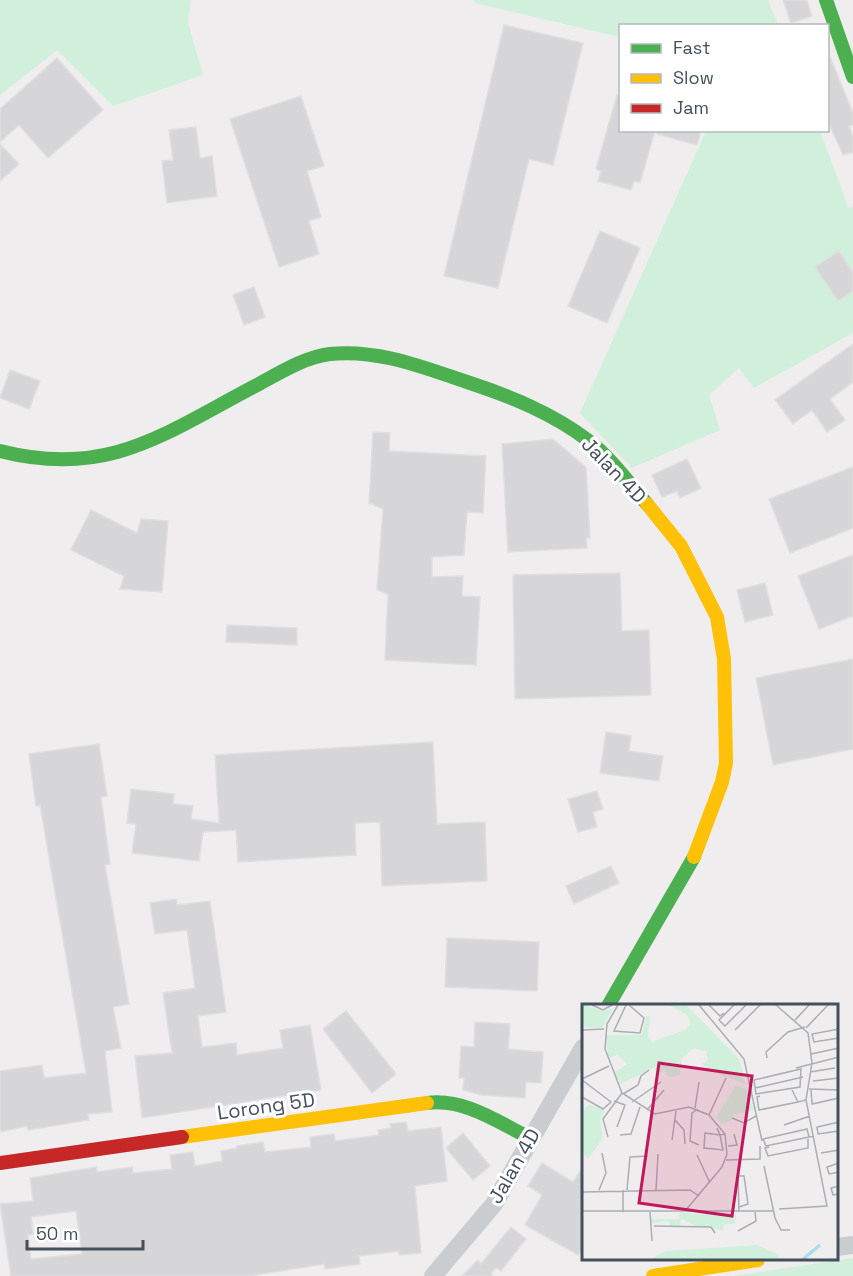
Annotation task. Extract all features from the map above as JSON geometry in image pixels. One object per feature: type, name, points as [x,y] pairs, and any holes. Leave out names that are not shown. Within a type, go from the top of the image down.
[{"type":"street","points":[[826,0],[853,77]]},
{"type":"street","name":"Jalan 4D","points":[[0,451],[29,459],[58,462],[87,461],[114,456],[141,445],[295,365],[328,354],[369,353],[411,363],[512,397],[563,423],[591,442],[681,546],[717,617],[724,659],[728,728],[722,782],[697,852],[609,1004]]},
{"type":"street","name":"Jalan 4D","points":[[433,1276],[494,1204],[582,1050]]},
{"type":"street","name":"Lorong 5D","points":[[0,1163],[440,1101],[472,1108],[530,1138]]},
{"type":"street","points":[[838,1247],[853,1245]]},
{"type":"street","points":[[653,1276],[751,1261]]},
{"type":"green space","points":[[0,0],[191,0],[188,23],[203,75],[113,106],[57,50],[0,95]]},
{"type":"green space","points":[[473,0],[768,0],[778,24],[619,24],[619,37],[475,3]]},
{"type":"green space","points":[[706,132],[820,132],[849,209],[853,206],[853,333],[754,388],[739,368],[709,395],[720,430],[632,468],[580,413]]},
{"type":"green space","points":[[853,1258],[853,1276],[733,1276],[838,1261]]},
{"type":"building","points":[[783,0],[807,0],[812,16],[791,23]]},
{"type":"building","points":[[504,25],[583,43],[553,165],[529,159],[498,288],[444,276]]},
{"type":"building","points":[[829,54],[853,113],[853,125],[849,126],[853,137],[853,152],[843,155],[829,123]]},
{"type":"building","points":[[57,58],[103,110],[48,158],[19,125],[0,142],[0,109]]},
{"type":"building","points":[[617,95],[619,95],[619,132],[654,132],[640,183],[634,181],[631,190],[598,181],[601,171],[596,169]]},
{"type":"building","points":[[301,96],[324,166],[307,171],[321,217],[309,221],[319,254],[279,267],[230,119]]},
{"type":"building","points":[[196,127],[200,158],[212,156],[217,196],[167,203],[162,161],[173,160],[169,130]]},
{"type":"building","points":[[658,132],[700,132],[697,145],[657,134]]},
{"type":"building","points":[[0,144],[19,164],[0,181]]},
{"type":"building","points":[[600,231],[640,248],[607,323],[568,306]]},
{"type":"building","points":[[839,251],[853,272],[853,291],[838,301],[815,267]]},
{"type":"building","points":[[254,287],[265,317],[244,325],[233,295]]},
{"type":"building","points":[[853,344],[853,382],[830,399],[845,420],[827,432],[812,410],[793,424],[775,400]]},
{"type":"building","points":[[10,370],[40,381],[29,409],[0,398]]},
{"type":"building","points":[[373,432],[390,433],[389,451],[486,456],[483,513],[467,512],[464,555],[432,557],[432,577],[463,576],[462,596],[480,597],[476,665],[385,660],[388,594],[377,590],[383,509],[369,503]]},
{"type":"building","points":[[553,439],[586,467],[590,538],[586,538],[587,548],[508,552],[502,444]]},
{"type":"building","points":[[687,459],[701,488],[680,498],[677,491],[662,497],[652,475]]},
{"type":"building","points":[[853,467],[853,528],[790,553],[769,499]]},
{"type":"building","points":[[91,510],[137,533],[141,519],[168,521],[162,592],[120,589],[124,576],[71,550]]},
{"type":"building","points":[[853,555],[853,616],[819,629],[798,576]]},
{"type":"building","points":[[620,573],[622,631],[649,630],[651,695],[515,699],[513,575]]},
{"type":"building","points":[[765,583],[773,615],[745,622],[737,590]]},
{"type":"building","points":[[227,625],[297,628],[297,645],[226,642]]},
{"type":"building","points":[[853,659],[853,749],[773,765],[756,678]]},
{"type":"building","points":[[606,732],[631,736],[629,751],[663,756],[659,781],[600,773]]},
{"type":"building","points":[[433,742],[437,824],[485,822],[487,881],[382,886],[380,822],[355,823],[356,855],[238,862],[236,830],[203,832],[199,861],[132,853],[136,824],[127,823],[131,789],[174,794],[173,804],[193,806],[191,819],[219,823],[215,755]]},
{"type":"building","points":[[99,744],[107,796],[101,797],[110,864],[105,865],[129,1004],[113,1007],[121,1048],[105,1051],[112,1112],[88,1114],[89,1120],[28,1130],[27,1126],[0,1132],[0,1071],[42,1065],[44,1078],[86,1073],[40,805],[36,806],[29,754]]},
{"type":"building","points":[[597,791],[603,809],[593,812],[597,827],[578,832],[568,799]]},
{"type":"building","points":[[611,866],[619,883],[574,904],[566,886]]},
{"type":"building","points":[[176,899],[177,905],[210,901],[226,1012],[198,1016],[202,1047],[236,1043],[237,1055],[283,1048],[280,1030],[310,1025],[321,1090],[142,1118],[135,1056],[172,1053],[163,993],[195,988],[187,930],[155,934],[150,903]]},
{"type":"building","points":[[447,938],[539,942],[537,991],[445,987]]},
{"type":"building","points":[[346,1011],[396,1074],[372,1093],[323,1029]]},
{"type":"building","points":[[475,1022],[510,1024],[508,1049],[543,1052],[541,1083],[526,1082],[525,1098],[481,1095],[463,1090],[464,1078],[459,1078],[461,1046],[474,1047]]},
{"type":"building","points":[[406,1122],[408,1131],[441,1127],[447,1181],[415,1186],[421,1253],[399,1255],[399,1251],[359,1256],[360,1264],[325,1269],[324,1264],[249,1276],[11,1276],[0,1204],[33,1201],[30,1178],[96,1167],[97,1172],[132,1167],[133,1173],[172,1169],[170,1155],[193,1152],[195,1166],[222,1161],[221,1151],[237,1148],[237,1146],[263,1142],[265,1152],[311,1147],[310,1137],[334,1134],[335,1141],[379,1135],[378,1130],[391,1128],[390,1124]],"holes":[[[76,1211],[82,1254],[31,1259],[28,1235],[33,1234],[31,1217]]]},
{"type":"building","points":[[463,1133],[490,1166],[473,1180],[446,1148]]},
{"type":"building","points":[[542,1163],[573,1182],[582,1168],[582,1249],[578,1255],[525,1225],[542,1195],[528,1186]]},
{"type":"building","points":[[511,1227],[526,1239],[501,1271],[496,1268],[491,1273],[493,1276],[462,1276],[478,1260],[481,1264]]},
{"type":"traffic: fast","points":[[826,0],[853,77]]},
{"type":"traffic: fast","points":[[0,451],[39,458],[74,459],[106,455],[165,434],[302,362],[330,354],[365,354],[400,360],[499,393],[530,406],[575,431],[597,447],[647,504]]},
{"type":"traffic: fast","points":[[609,1004],[694,857]]},
{"type":"traffic: fast","points":[[427,1103],[441,1102],[467,1108],[530,1138]]},
{"type":"traffic: slow","points":[[647,504],[681,546],[717,617],[724,659],[726,763],[722,782],[694,857]]},
{"type":"traffic: slow","points":[[182,1137],[427,1103]]},
{"type":"traffic: slow","points":[[653,1276],[751,1261]]},
{"type":"traffic: jam","points":[[0,1163],[182,1137]]}]
